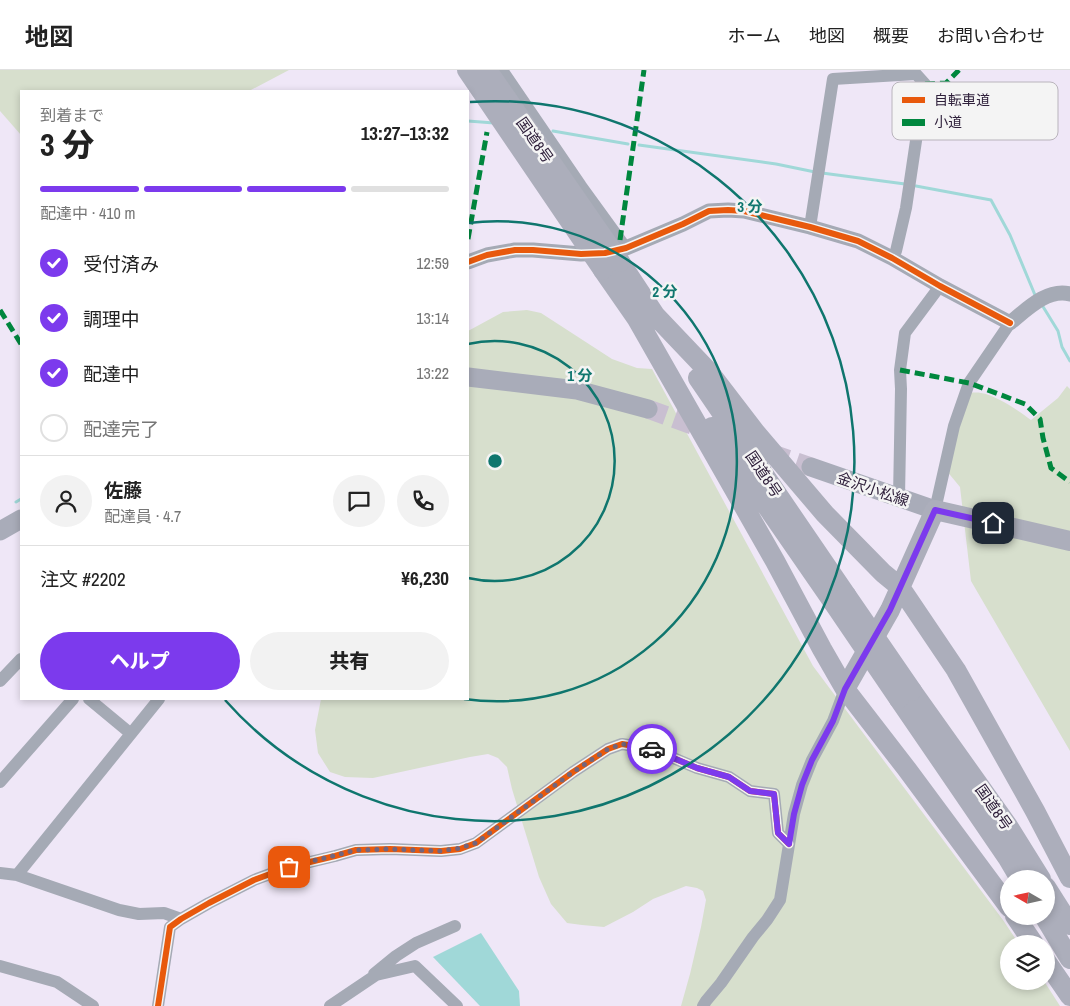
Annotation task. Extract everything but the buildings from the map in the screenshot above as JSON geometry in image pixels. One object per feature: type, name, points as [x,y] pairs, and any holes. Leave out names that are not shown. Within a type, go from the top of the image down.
[{"type":"highway","name":"国道8号","points":[[467,70],[616,260]]},
{"type":"highway","name":"国道8号","points":[[487,70],[616,260],[645,315],[906,695],[1014,870]]},
{"type":"highway","points":[[645,315],[710,373],[756,433],[825,514],[883,573],[900,587],[956,670],[1035,811],[1070,878]]},
{"type":"highway","points":[[645,315],[845,689],[1000,895]]},
{"type":"highway","points":[[845,689],[890,610],[935,510],[1070,541]]},
{"type":"highway","name":"国道8号","points":[[906,695],[1008,826],[1035,870]]},
{"type":"highway","points":[[1055,901],[1070,925]]},
{"type":"highway","points":[[1049,925],[1070,959]]},
{"type":"highway","points":[[1055,974],[1070,996]]},
{"type":"main road","points":[[469,377],[577,390],[648,409]]},
{"type":"main road","name":"金沢小松線","points":[[811,467],[935,510]]},
{"type":"street","points":[[502,70],[581,186],[616,260]]},
{"type":"street","points":[[810,226],[833,79],[916,74],[923,82]]},
{"type":"street","points":[[892,258],[896,251],[906,208],[916,140]]},
{"type":"street","points":[[616,260],[709,211],[744,210],[810,226],[858,241],[1010,323]]},
{"type":"street","points":[[469,262],[487,255],[514,250],[580,254],[605,253],[616,260]]},
{"type":"street","points":[[899,497],[900,370],[905,333],[940,286]]},
{"type":"street","points":[[935,510],[954,426],[969,383],[1010,323],[1042,298],[1065,293],[1070,294]]},
{"type":"street","points":[[0,680],[20,660]]},
{"type":"street","points":[[703,1006],[780,900],[794,814],[802,785],[812,760],[833,721],[845,689]]},
{"type":"street","points":[[0,782],[72,700]]},
{"type":"street","points":[[90,700],[130,733]]},
{"type":"street","points":[[17,875],[158,700]]},
{"type":"street","points":[[158,1006],[170,927],[209,902],[254,880],[289,867],[356,850],[441,851],[476,843],[573,772],[608,749],[622,744],[652,749],[697,768],[729,777],[750,791],[774,794],[778,833],[789,844]]},
{"type":"street","points":[[0,873],[17,875],[119,910],[139,914],[164,913],[181,919]]},
{"type":"street","points":[[330,1006],[416,943],[455,926]]},
{"type":"street","points":[[0,966],[57,982],[92,1006]]},
{"type":"street","points":[[364,982],[376,975],[415,966],[457,1006]]},
{"type":"shaded area","points":[[0,70],[289,70],[251,90],[20,90],[20,134],[0,111]]},
{"type":"shaded area","points":[[527,310],[541,313],[612,359],[637,368],[652,369],[813,666],[1000,916],[1000,925],[1006,925],[1013,935],[1000,935],[1000,990],[1050,990],[1060,1006],[681,1006],[701,927],[706,900],[703,891],[686,886],[653,899],[604,927],[567,923],[551,904],[539,877],[507,767],[498,758],[488,754],[373,778],[345,777],[330,772],[318,753],[315,730],[321,700],[469,700],[469,330],[503,312]]},
{"type":"shaded area","points":[[1067,386],[1070,389],[1070,751],[971,581],[960,487],[946,470],[964,394],[987,394],[1014,408],[1031,420],[1058,398]]},
{"type":"shaded area","points":[[481,933],[519,991],[520,1006],[480,1006],[433,957]]},
{"type":"waterway","points":[[469,121],[494,123]]},
{"type":"waterway","points":[[553,131],[628,144]]},
{"type":"waterway","points":[[639,145],[776,164],[815,172]]},
{"type":"waterway","points":[[822,173],[905,184]]},
{"type":"waterway","points":[[916,186],[991,200],[1010,235],[1035,295]]},
{"type":"waterway","points":[[1042,305],[1058,331],[1062,347],[1070,361]]},
{"type":"waterway","points":[[16,502],[20,500]]},
{"type":"tunnel","points":[[648,409],[709,431]]},
{"type":"tunnel","points":[[770,453],[811,467]]},
{"type":"marked path","points":[[620,240],[644,70]]},
{"type":"marked path","points":[[947,82],[959,70]]},
{"type":"marked path","points":[[469,233],[487,132]]},
{"type":"marked path","points":[[0,310],[20,342]]},
{"type":"marked path","points":[[900,370],[969,383],[1025,404],[1040,419],[1051,468],[1070,482]]},
{"type":"cycle path","points":[[469,262],[487,255],[515,250],[581,254],[605,253],[626,248],[709,211],[744,211],[858,241],[1010,323]]},
{"type":"cycle path","points":[[158,1006],[170,927],[209,903],[254,880],[289,867],[356,850],[441,851],[460,849],[476,843],[573,772],[608,749],[622,744],[652,749],[697,768],[729,777],[750,791],[774,794],[778,833],[789,844]]},
{"type":"way so far","points":[[289,867],[356,850],[441,851],[476,843],[573,772],[608,749],[622,744],[652,749]]},
{"type":"route","points":[[652,749],[697,768],[729,777],[750,791],[774,794],[778,833],[789,844],[794,814],[802,785],[812,760],[833,721],[845,689],[890,610],[935,510],[993,523]]}]
